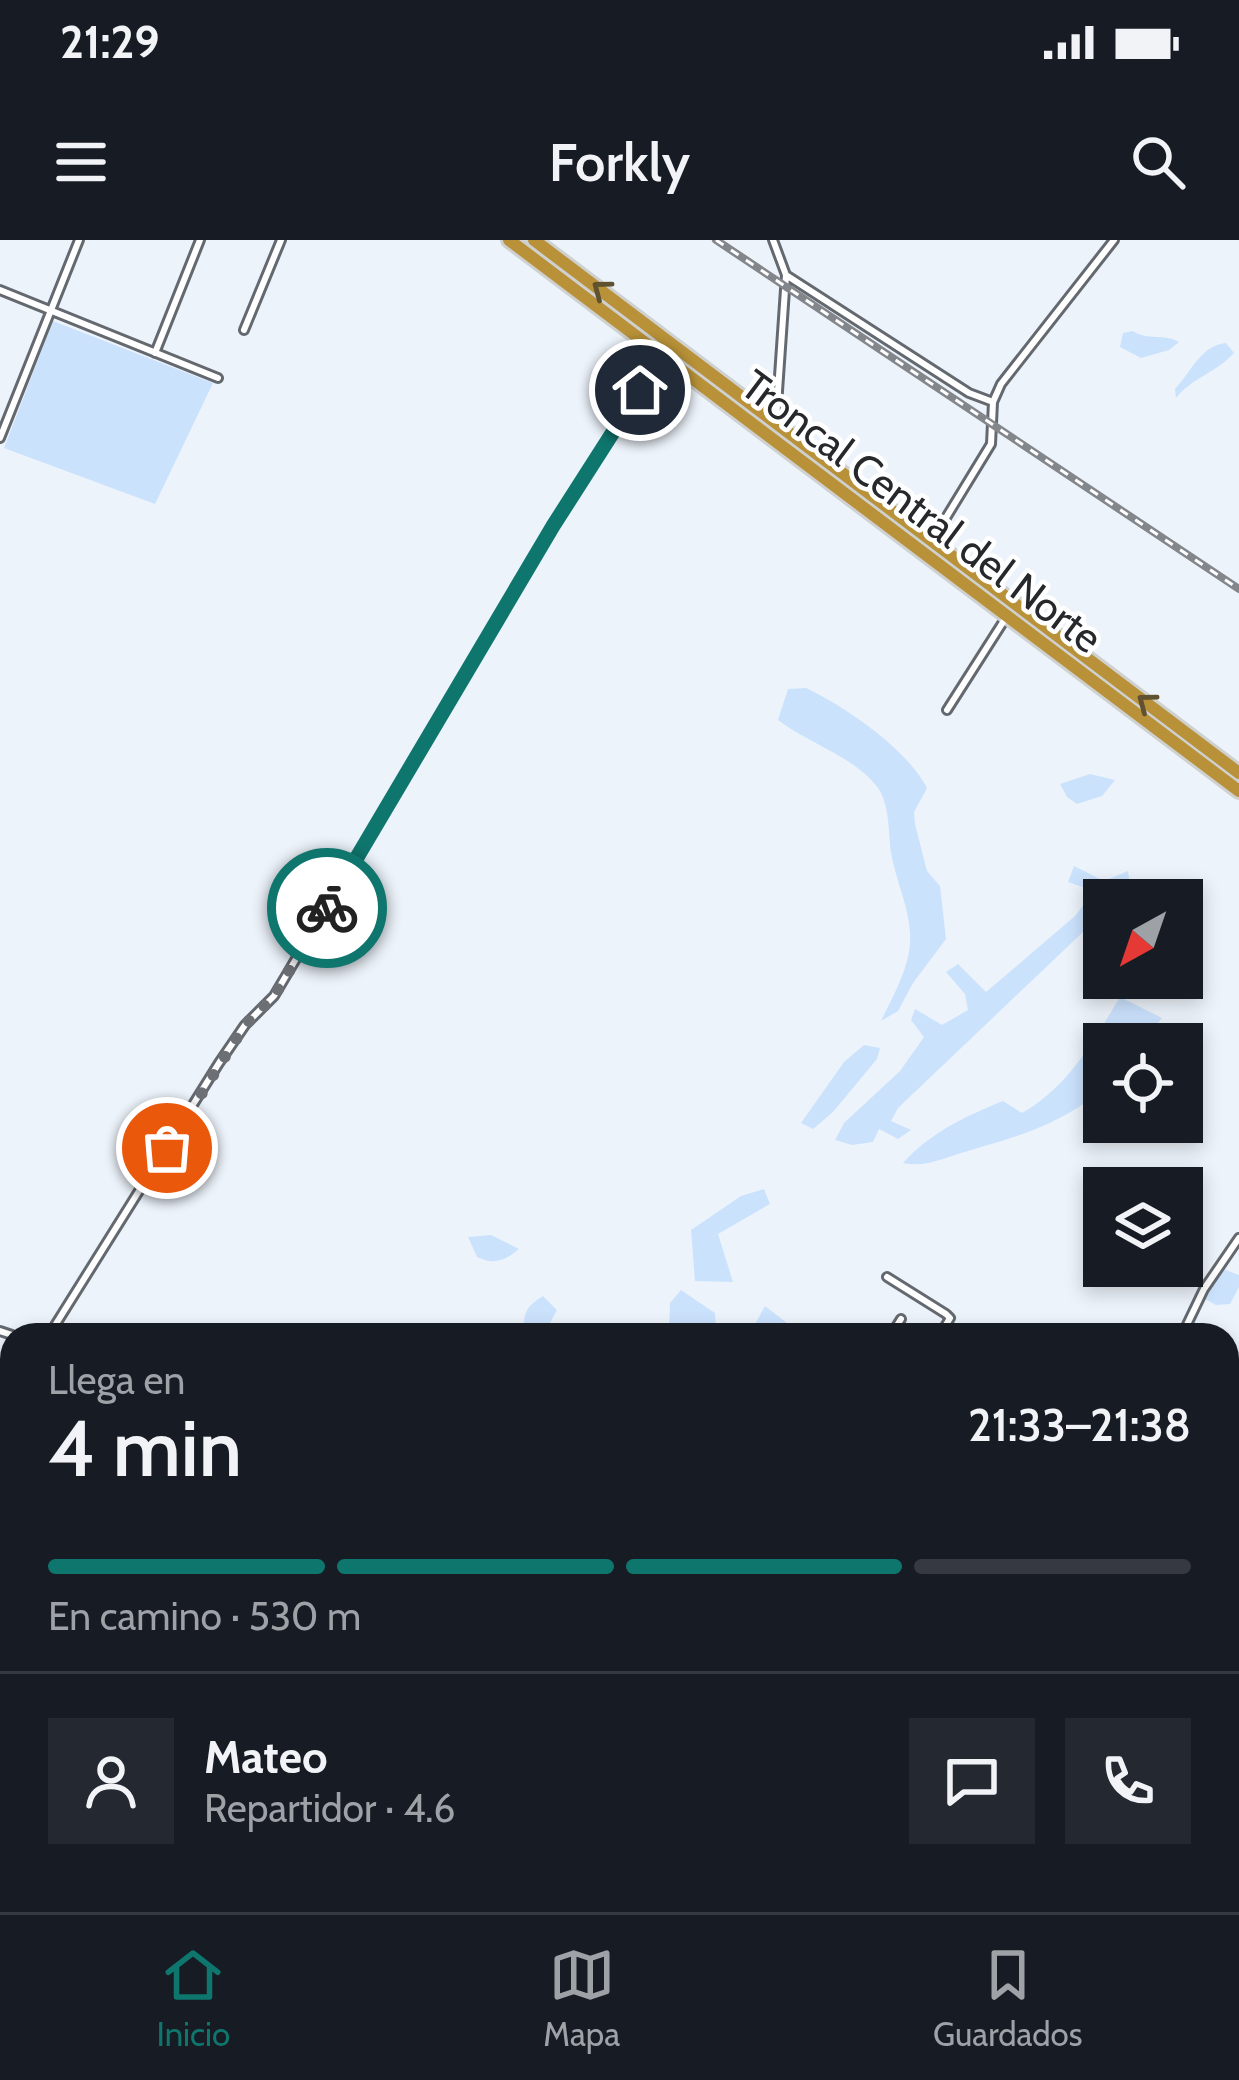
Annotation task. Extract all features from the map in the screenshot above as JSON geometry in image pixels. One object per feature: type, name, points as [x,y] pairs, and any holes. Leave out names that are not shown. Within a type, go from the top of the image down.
[{"type":"highway","name":"Troncal Central del Norte","points":[[508,240],[1239,791]]},
{"type":"highway","name":"Troncal Central del Norte","points":[[534,240],[1239,773]]},
{"type":"street","points":[[0,438],[79,240]]},
{"type":"street","points":[[155,353],[200,240]]},
{"type":"street","points":[[244,330],[281,240]]},
{"type":"street","points":[[773,240],[786,275],[776,420]]},
{"type":"street","points":[[933,539],[991,445],[993,402],[1000,384],[1114,240]]},
{"type":"street","points":[[786,275],[969,393],[993,402]]},
{"type":"street","points":[[0,290],[218,378]]},
{"type":"street","points":[[58,1323],[232,1044],[274,996],[553,526],[662,356]]},
{"type":"street","points":[[947,710],[1007,616]]},
{"type":"street","points":[[1188,1323],[1204,1289],[1239,1238]]},
{"type":"street","points":[[887,1277],[946,1314],[948,1323]]},
{"type":"street","points":[[898,1323],[901,1318]]},
{"type":"shaded area","points":[[53,321],[213,383],[155,504],[4,448]]},
{"type":"shaded area","points":[[1123,333],[1179,342],[1141,358],[1120,347]]},
{"type":"shaded area","points":[[1226,343],[1234,353],[1176,398],[1175,389],[1197,360]]},
{"type":"shaded area","points":[[806,688],[874,731],[905,759],[927,788],[914,812],[915,824],[927,871],[940,886],[946,939],[898,1011],[881,1021],[910,945],[887,811],[878,788],[857,767],[778,720],[788,689]]},
{"type":"shaded area","points":[[1090,774],[1115,780],[1102,796],[1077,804],[1060,784]]},
{"type":"shaded area","points":[[1074,866],[1100,879],[1083,879],[1083,887],[1068,882]]},
{"type":"shaded area","points":[[1083,905],[1083,932],[898,1108],[891,1121],[911,1130],[898,1139],[879,1129],[873,1142],[852,1145],[835,1140],[844,1123],[900,1071],[924,1037],[911,1020],[915,1009],[942,1025],[968,1010],[965,994],[946,972],[958,964],[986,992]]},
{"type":"shaded area","points":[[1119,999],[1162,1018],[1158,1023],[1104,1023]]},
{"type":"shaded area","points":[[864,1045],[880,1048],[877,1059],[813,1129],[801,1123],[844,1062]]},
{"type":"shaded area","points":[[1083,1055],[1083,1104],[1056,1120],[936,1161],[903,1163],[937,1134],[1003,1101],[1022,1113],[1053,1090]]},
{"type":"shaded area","points":[[764,1189],[770,1204],[718,1234],[733,1282],[695,1281],[691,1230],[741,1196]]},
{"type":"shaded area","points":[[491,1235],[519,1249],[499,1260],[477,1257],[468,1237]]},
{"type":"shaded area","points":[[1215,1266],[1239,1275],[1230,1304],[1216,1305],[1198,1295]]},
{"type":"shaded area","points":[[681,1290],[715,1313],[715,1323],[669,1323],[670,1303]]},
{"type":"shaded area","points":[[543,1296],[557,1310],[550,1323],[524,1323],[533,1303]]},
{"type":"shaded area","points":[[765,1306],[787,1323],[756,1323]]},
{"type":"railway","points":[[716,240],[1239,589]]},
{"type":"way so far","points":[[167,1148],[245,1025],[274,996],[327,908]]},
{"type":"route","points":[[327,908],[553,526],[640,390]]}]
